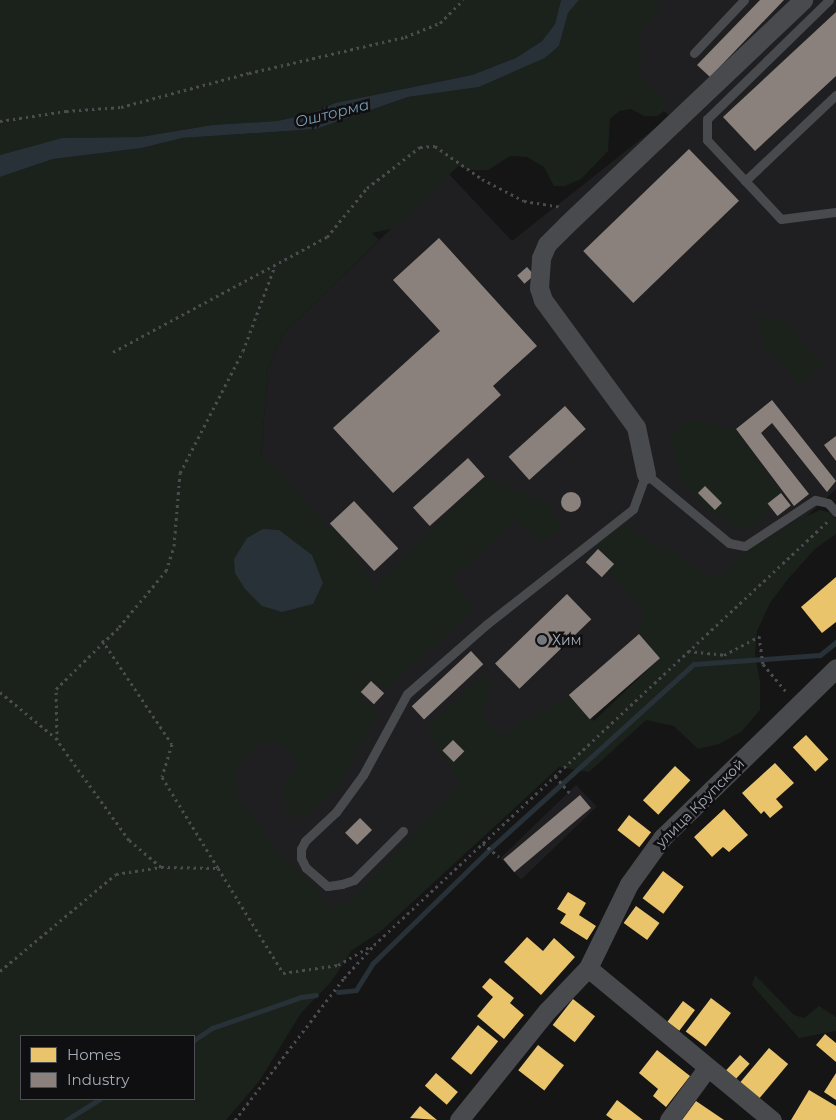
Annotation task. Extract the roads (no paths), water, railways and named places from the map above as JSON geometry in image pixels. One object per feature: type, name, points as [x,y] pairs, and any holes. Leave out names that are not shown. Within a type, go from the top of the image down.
[{"type":"street","points":[[646,474],[636,427],[550,311],[539,288],[541,258],[547,244],[803,0]]},
{"type":"street","name":"улица Крупской","points":[[459,1120],[547,1011],[588,968],[629,884],[662,838],[836,668]]},
{"type":"street","points":[[588,968],[772,1120]]},
{"type":"street","points":[[669,1120],[707,1068]]},
{"type":"lane","points":[[694,53],[744,0]]},
{"type":"lane","points":[[828,0],[707,119],[707,140],[781,219],[836,212]]},
{"type":"lane","points":[[745,181],[836,95]]},
{"type":"lane","points":[[403,831],[354,880],[342,884],[327,886],[306,868],[301,858],[301,849],[305,841],[336,812],[363,775],[407,694],[479,630],[633,509],[646,474],[729,544],[745,546],[814,500],[828,503],[836,513]]},
{"type":"water","name":"Ошторма","points":[[561,0],[579,0],[568,13],[559,46],[545,58],[479,87],[408,97],[316,129],[182,138],[142,148],[53,159],[0,177],[0,155],[62,138],[140,137],[212,125],[277,121],[310,114],[335,103],[472,75],[516,58],[542,41],[555,24]]},
{"type":"water","points":[[263,529],[279,530],[312,555],[323,583],[313,604],[282,612],[262,606],[245,589],[235,573],[234,559],[247,538]]},
{"type":"waterway","points":[[338,992],[356,990],[372,964],[493,846],[694,664],[820,655],[836,642]]},
{"type":"waterway","points":[[195,1039],[212,1028],[301,997],[316,995]]},
{"type":"waterway","points":[[66,1120],[98,1100]]},
{"type":"place","name":"Хим","points":[[542,640]]}]
